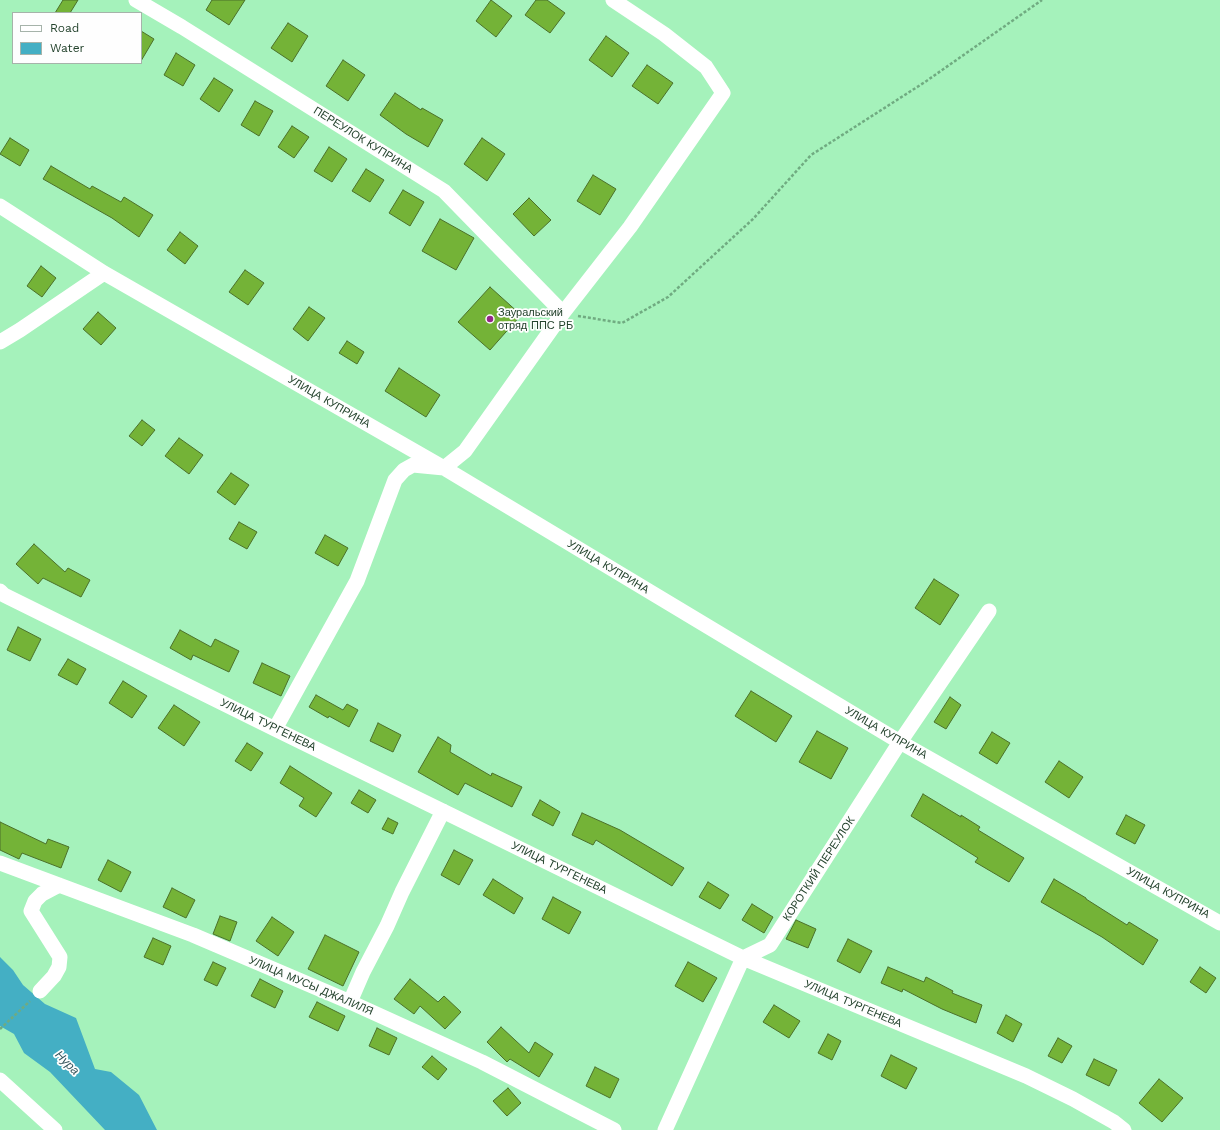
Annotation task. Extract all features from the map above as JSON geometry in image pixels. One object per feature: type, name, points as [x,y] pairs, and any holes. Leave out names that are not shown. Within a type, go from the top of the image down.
[{"type":"street","name":"ПЕРЕУЛОК КУПРИНА","points":[[136,0],[182,27],[444,191],[563,314]]},
{"type":"street","points":[[276,730],[357,581],[395,480],[404,470],[414,465],[444,468],[465,451],[563,314],[630,227],[723,93],[706,67],[664,34],[613,0]]},
{"type":"street","name":"УЛИЦА КУПРИНА","points":[[0,206],[104,273],[444,468],[900,742],[1220,923]]},
{"type":"street","points":[[0,342],[104,273]]},
{"type":"street","name":"УЛИЦА ТУРГЕНЕВА","points":[[0,591],[4,595],[276,730],[743,958],[1026,1076],[1073,1099],[1114,1122],[1124,1130]]},
{"type":"street","name":"КОРОТКИЙ ПЕРЕУЛОК","points":[[743,958],[770,945],[900,742],[989,611]]},
{"type":"street","points":[[350,1002],[363,972],[443,811]]},
{"type":"street","name":"УЛИЦА МУСЫ ДЖАЛИЛЯ","points":[[0,863],[193,935],[350,1002],[482,1062],[614,1130]]},
{"type":"street","points":[[40,991],[54,976],[59,967],[60,957],[46,932],[30,911],[35,901],[42,894],[59,885]]},
{"type":"street","points":[[665,1130],[743,958]]},
{"type":"street","points":[[0,1080],[55,1130]]},
{"type":"path","points":[[563,314],[622,323],[668,297],[753,219],[811,155],[925,82],[1042,0]]},
{"type":"path","points":[[0,1030],[40,991]]},
{"type":"water","name":"Нура","points":[[0,957],[13,970],[23,985],[45,1004],[76,1018],[95,1069],[111,1072],[139,1095],[157,1130],[105,1130],[50,1072],[24,1053],[14,1034],[0,1026]]},
{"type":"building","points":[[63,0],[78,0],[71,12],[56,12]]},
{"type":"building","points":[[212,0],[245,0],[229,25],[206,10]]},
{"type":"building","points":[[491,0],[512,16],[496,37],[476,21]]},
{"type":"building","points":[[536,0],[547,0],[565,13],[550,33],[525,15]]},
{"type":"building","points":[[288,23],[308,36],[292,62],[271,48]]},
{"type":"building","points":[[142,32],[154,39],[142,59]]},
{"type":"building","points":[[606,36],[629,53],[612,77],[589,60]]},
{"type":"building","points":[[176,53],[195,65],[183,86],[164,75]]},
{"type":"building","points":[[343,60],[365,75],[348,101],[326,86]]},
{"type":"building","points":[[647,65],[673,83],[658,104],[632,86]]},
{"type":"building","points":[[214,78],[233,90],[219,112],[200,99]]},
{"type":"building","points":[[395,93],[421,110],[422,108],[443,120],[428,147],[406,134],[380,115]]},
{"type":"building","points":[[255,101],[273,111],[259,136],[241,125]]},
{"type":"building","points":[[292,126],[309,137],[294,158],[278,147]]},
{"type":"building","points":[[10,138],[29,150],[20,166],[0,154]]},
{"type":"building","points":[[482,138],[505,154],[487,181],[464,164]]},
{"type":"building","points":[[329,147],[347,159],[332,182],[314,171]]},
{"type":"building","points":[[51,166],[90,189],[92,186],[121,202],[124,197],[153,215],[139,237],[112,218],[43,179]]},
{"type":"building","points":[[366,169],[384,180],[370,202],[352,191]]},
{"type":"building","points":[[593,175],[616,189],[600,215],[577,201]]},
{"type":"building","points":[[403,190],[424,202],[410,226],[389,213]]},
{"type":"building","points":[[529,198],[551,220],[534,236],[513,214]]},
{"type":"building","points":[[440,219],[474,238],[456,270],[422,251]]},
{"type":"building","points":[[180,232],[198,246],[185,264],[167,250]]},
{"type":"building","points":[[41,266],[56,278],[42,297],[27,286]]},
{"type":"building","points":[[245,270],[264,283],[248,305],[229,292]]},
{"type":"building","name":"Зауральский отряд ППС РБ","points":[[490,287],[521,315],[490,350],[458,322]]},
{"type":"building","points":[[309,307],[325,318],[308,341],[293,329]]},
{"type":"building","points":[[98,312],[116,328],[101,345],[83,329]]},
{"type":"building","points":[[347,341],[364,352],[357,364],[339,353]]},
{"type":"building","points":[[399,368],[440,395],[426,417],[385,391]]},
{"type":"building","points":[[142,420],[155,430],[142,446],[129,436]]},
{"type":"building","points":[[179,438],[203,455],[189,474],[165,456]]},
{"type":"building","points":[[231,473],[249,485],[235,505],[217,492]]},
{"type":"building","points":[[239,522],[257,532],[247,549],[229,539]]},
{"type":"building","points":[[325,535],[348,548],[338,566],[315,553]]},
{"type":"building","points":[[34,544],[65,572],[68,568],[90,580],[81,597],[43,578],[38,584],[16,564]]},
{"type":"building","points":[[934,579],[959,595],[940,625],[915,608]]},
{"type":"building","points":[[18,627],[41,639],[30,661],[7,650]]},
{"type":"building","points":[[180,630],[211,647],[215,639],[239,651],[229,672],[193,655],[191,660],[170,648]]},
{"type":"building","points":[[68,659],[86,669],[77,685],[58,675]]},
{"type":"building","points":[[262,663],[290,676],[281,696],[253,683]]},
{"type":"building","points":[[123,681],[147,696],[132,718],[109,703]]},
{"type":"building","points":[[751,691],[792,716],[776,742],[735,716]]},
{"type":"building","points":[[316,695],[343,710],[347,704],[358,710],[349,727],[329,716],[328,718],[309,707]]},
{"type":"building","points":[[950,697],[961,705],[946,729],[934,722]]},
{"type":"building","points":[[174,705],[200,722],[184,746],[158,728]]},
{"type":"building","points":[[378,723],[401,735],[393,752],[370,741]]},
{"type":"building","points":[[817,731],[848,748],[831,779],[799,762]]},
{"type":"building","points":[[992,732],[1010,743],[997,764],[979,753]]},
{"type":"building","points":[[438,737],[451,745],[450,752],[491,776],[492,773],[522,787],[512,807],[465,783],[458,795],[418,772]]},
{"type":"building","points":[[247,743],[263,753],[251,771],[235,761]]},
{"type":"building","points":[[1059,761],[1083,777],[1069,798],[1045,782]]},
{"type":"building","points":[[290,766],[332,793],[316,817],[299,806],[304,798],[280,783]]},
{"type":"building","points":[[359,790],[376,800],[368,813],[351,803]]},
{"type":"building","points":[[923,794],[980,827],[978,830],[1024,858],[1009,882],[975,862],[978,858],[911,816]]},
{"type":"building","points":[[540,800],[560,812],[553,826],[532,815]]},
{"type":"building","points":[[582,813],[620,830],[684,868],[672,886],[596,840],[593,845],[572,835]]},
{"type":"building","points":[[1126,815],[1145,825],[1135,844],[1116,834]]},
{"type":"building","points":[[388,818],[398,823],[393,834],[382,829]]},
{"type":"building","points":[[0,822],[46,844],[48,839],[69,847],[61,868],[22,853],[19,859],[0,850]]},
{"type":"building","points":[[454,850],[473,860],[459,885],[441,875]]},
{"type":"building","points":[[108,860],[131,872],[121,892],[98,880]]},
{"type":"building","points":[[493,879],[523,898],[514,914],[483,895]]},
{"type":"building","points":[[1054,879],[1127,925],[1129,922],[1158,940],[1143,965],[1102,937],[1041,902]]},
{"type":"building","points":[[708,882],[729,895],[720,909],[699,897]]},
{"type":"building","points":[[172,888],[195,900],[186,918],[163,907]]},
{"type":"building","points":[[553,897],[581,912],[569,934],[542,919]]},
{"type":"building","points":[[752,904],[773,917],[764,933],[742,920]]},
{"type":"building","points":[[220,916],[237,922],[230,941],[213,934]]},
{"type":"building","points":[[272,917],[294,932],[278,956],[256,941]]},
{"type":"building","points":[[796,920],[816,929],[808,948],[786,939]]},
{"type":"building","points":[[325,935],[359,952],[343,986],[308,969]]},
{"type":"building","points":[[153,938],[171,946],[163,965],[144,957]]},
{"type":"building","points":[[848,939],[872,951],[860,973],[837,961]]},
{"type":"building","points":[[213,962],[226,968],[217,986],[204,980]]},
{"type":"building","points":[[688,962],[717,978],[703,1002],[675,986]]},
{"type":"building","points":[[888,967],[924,982],[926,977],[953,991],[952,993],[982,1005],[976,1023],[942,1009],[903,989],[902,992],[881,983]]},
{"type":"building","points":[[1200,967],[1216,978],[1206,993],[1190,982]]},
{"type":"building","points":[[260,979],[283,991],[275,1008],[251,996]]},
{"type":"building","points":[[410,979],[438,1002],[444,996],[461,1012],[445,1029],[420,1006],[414,1014],[394,999]]},
{"type":"building","points":[[317,1002],[345,1016],[338,1031],[309,1017]]},
{"type":"building","points":[[774,1005],[800,1021],[789,1038],[763,1022]]},
{"type":"building","points":[[1006,1015],[1022,1024],[1013,1042],[997,1033]]},
{"type":"building","points":[[501,1027],[529,1053],[535,1042],[553,1054],[539,1077],[510,1059],[507,1062],[487,1042]]},
{"type":"building","points":[[377,1028],[397,1038],[389,1055],[369,1046]]},
{"type":"building","points":[[828,1034],[841,1041],[832,1060],[818,1053]]},
{"type":"building","points":[[1058,1038],[1072,1046],[1062,1063],[1048,1056]]},
{"type":"building","points":[[891,1055],[917,1068],[906,1089],[881,1076]]},
{"type":"building","points":[[432,1056],[447,1069],[438,1080],[422,1067]]},
{"type":"building","points":[[1094,1059],[1117,1070],[1109,1086],[1086,1075]]},
{"type":"building","points":[[595,1067],[619,1079],[610,1098],[586,1086]]},
{"type":"building","points":[[1159,1079],[1183,1098],[1162,1122],[1139,1103]]},
{"type":"building","points":[[508,1088],[521,1103],[507,1116],[493,1101]]},
{"type":"place","name":"Зауральский отряд ППС РБ","points":[[490,319]]}]
